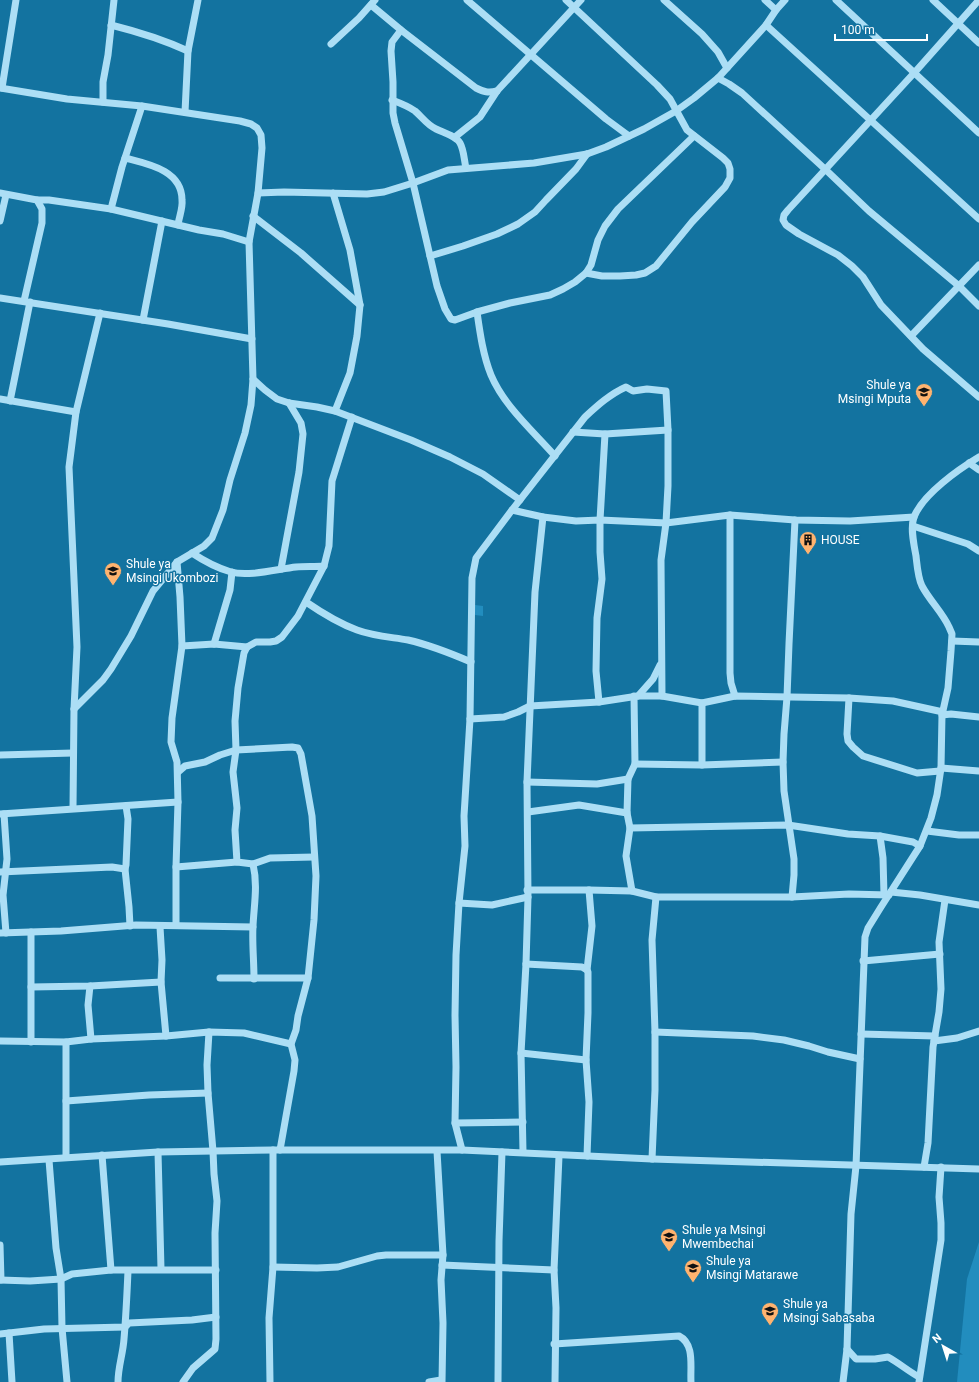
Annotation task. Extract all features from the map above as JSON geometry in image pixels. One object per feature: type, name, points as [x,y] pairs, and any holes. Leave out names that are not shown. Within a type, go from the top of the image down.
[{"type":"street","points":[[16,0],[1,88],[67,99],[142,106],[185,112],[251,124],[257,128],[261,135],[262,148],[258,193],[249,242],[253,379],[251,405],[245,432],[217,526],[212,538],[204,546],[176,562],[153,591],[131,636],[111,669],[103,680],[74,709]]},
{"type":"street","points":[[103,102],[103,82],[108,55],[114,0]]},
{"type":"street","points":[[185,112],[188,51],[198,0]]},
{"type":"street","points":[[467,0],[532,54],[606,119],[629,136]]},
{"type":"street","points":[[566,0],[657,85],[670,99],[688,130],[723,158],[728,163],[730,169],[730,178],[725,186],[692,222],[656,266],[645,273],[620,276],[602,276],[586,273]]},
{"type":"street","points":[[454,137],[480,117],[497,90],[581,0]]},
{"type":"street","points":[[664,0],[710,43],[718,52],[727,68]]},
{"type":"street","points":[[765,0],[776,10]]},
{"type":"street","points":[[258,193],[284,192],[367,194],[414,183],[448,170],[534,163],[587,154],[606,148],[676,111],[718,78],[766,25],[785,0]]},
{"type":"street","points":[[836,0],[979,133]]},
{"type":"street","points":[[933,0],[979,43]]},
{"type":"street","points":[[978,0],[915,72],[788,210],[784,215],[784,223],[799,234],[838,255],[852,266],[863,277],[881,305],[923,349],[979,397]]},
{"type":"street","points":[[331,44],[373,2],[401,30],[476,88],[484,92],[497,90]]},
{"type":"street","points":[[111,25],[162,39],[188,51]]},
{"type":"street","points":[[766,25],[871,119],[899,147],[979,219]]},
{"type":"street","points":[[401,30],[392,42],[392,100],[395,123],[414,183],[437,286],[445,309],[451,319],[455,320],[477,312],[550,294],[575,282],[586,273],[591,265],[598,240],[605,226],[618,209],[694,136]]},
{"type":"street","points":[[718,78],[742,93],[869,211],[959,286],[979,306]]},
{"type":"street","points":[[392,100],[407,106],[427,123],[454,137],[460,142],[463,149],[466,168]]},
{"type":"street","points":[[111,209],[125,158],[142,106]]},
{"type":"street","points":[[430,256],[497,234],[518,224],[535,212],[576,169],[587,154]]},
{"type":"street","points":[[125,158],[162,170],[175,178],[180,188],[182,200],[178,225]]},
{"type":"street","points":[[333,193],[350,250],[360,306],[357,336],[350,373],[335,411]]},
{"type":"street","points":[[0,221],[3,194],[37,200],[49,200],[111,209],[223,234],[249,242]]},
{"type":"street","points":[[10,401],[42,223],[42,209],[37,200]]},
{"type":"street","points":[[253,216],[301,253],[360,306]]},
{"type":"street","points":[[144,320],[162,221]]},
{"type":"street","points":[[911,336],[979,265]]},
{"type":"street","points":[[0,298],[144,320],[252,339]]},
{"type":"street","points":[[477,312],[480,335],[491,375],[510,407],[556,456]]},
{"type":"street","points":[[73,808],[74,709],[77,647],[69,467],[76,412],[100,313]]},
{"type":"street","points":[[253,379],[277,399],[289,403],[335,411],[412,440],[450,457],[483,474],[520,500]]},
{"type":"street","points":[[462,1150],[455,1123],[456,985],[459,903],[465,846],[464,816],[470,719],[472,578],[476,558],[585,417],[618,390],[626,387],[633,391],[647,389],[666,391],[668,486],[662,560],[662,696]]},
{"type":"street","points":[[0,399],[76,412]]},
{"type":"street","points":[[281,570],[299,472],[304,434],[301,423],[289,403]]},
{"type":"street","points":[[182,646],[214,644],[247,647],[256,642],[270,642],[282,638],[298,616],[324,566],[329,546],[332,481],[352,418]]},
{"type":"street","points":[[573,432],[605,434],[668,430]]},
{"type":"street","points":[[599,702],[596,670],[596,618],[602,579],[600,520],[605,434]]},
{"type":"street","points":[[843,1382],[847,1349],[851,1214],[856,1166],[865,937],[868,928],[888,894],[920,846],[927,831],[937,795],[941,769],[943,713],[948,688],[952,641],[952,634],[945,619],[921,584],[914,546],[914,517],[920,507],[936,489],[979,457]]},
{"type":"street","points":[[969,463],[979,470]]},
{"type":"street","points":[[512,510],[543,517],[576,521],[600,520],[666,523],[730,515],[795,520],[850,521],[914,517]]},
{"type":"street","points":[[730,515],[730,673],[731,683],[736,696]]},
{"type":"street","points":[[523,1152],[521,1052],[528,897],[527,782],[535,592],[543,517]]},
{"type":"street","points":[[792,897],[794,859],[788,826],[783,762],[788,697],[795,520]]},
{"type":"street","points":[[913,526],[968,544],[979,551]]},
{"type":"street","points":[[192,553],[206,562],[232,572],[240,573],[281,570],[296,567],[324,566]]},
{"type":"street","points":[[176,562],[180,597],[182,646],[172,718],[171,742],[177,762],[178,772],[176,926]]},
{"type":"street","points":[[214,644],[230,590],[232,572]]},
{"type":"street","points":[[306,602],[334,620],[357,630],[383,637],[429,645],[471,662]]},
{"type":"street","points":[[952,641],[979,642]]},
{"type":"street","points":[[237,862],[235,830],[237,808],[234,772],[236,750],[235,721],[238,688],[244,653],[247,647]]},
{"type":"street","points":[[632,891],[626,856],[630,828],[626,813],[628,779],[636,764],[636,696],[653,679],[660,666],[662,654]]},
{"type":"street","points":[[470,719],[504,717],[530,706],[599,702],[636,696],[662,696],[702,703],[736,696],[848,698],[893,702],[943,713],[979,717]]},
{"type":"street","points":[[848,698],[848,741],[863,756],[916,773],[941,769],[979,771]]},
{"type":"street","points":[[702,703],[702,765]]},
{"type":"street","points":[[178,772],[185,766],[205,762],[236,750],[298,748],[300,751],[312,816],[316,876],[314,920],[308,978],[296,1030],[291,1044],[295,1060],[294,1071],[276,1150],[273,1267],[269,1318],[270,1382]]},
{"type":"street","points":[[0,755],[73,753]]},
{"type":"street","points":[[636,764],[702,765],[783,762]]},
{"type":"street","points":[[527,782],[597,784],[628,779]]},
{"type":"street","points":[[178,802],[2,814],[8,859],[3,872],[3,933],[130,926],[253,927]]},
{"type":"street","points":[[528,812],[579,805],[626,813]]},
{"type":"street","points":[[126,806],[128,819],[128,846],[125,868],[130,926]]},
{"type":"street","points":[[630,828],[788,826],[848,834],[880,836],[913,842],[920,846]]},
{"type":"street","points":[[927,831],[959,835],[979,835]]},
{"type":"street","points":[[880,836],[888,894]]},
{"type":"street","points":[[176,866],[237,862],[253,864],[270,858],[314,857]]},
{"type":"street","points":[[253,864],[256,876],[253,927],[254,979]]},
{"type":"street","points":[[3,872],[112,867],[125,868]]},
{"type":"street","points":[[527,890],[632,891],[656,897],[792,897],[849,894],[920,895],[979,905]]},
{"type":"street","points":[[587,1156],[589,1102],[586,1060],[588,999],[587,970],[592,926],[589,890]]},
{"type":"street","points":[[459,903],[492,905],[528,897]]},
{"type":"street","points":[[652,1159],[655,1090],[655,1032],[652,940],[656,897]]},
{"type":"street","points":[[924,1167],[928,1143],[934,1038],[941,989],[939,942],[945,900]]},
{"type":"street","points":[[160,926],[162,960],[161,982],[166,1036]]},
{"type":"street","points":[[31,932],[31,1042]]},
{"type":"street","points":[[863,961],[940,954]]},
{"type":"street","points":[[526,964],[574,966],[582,967],[587,970]]},
{"type":"street","points":[[220,978],[308,978]]},
{"type":"street","points":[[31,987],[90,986],[161,982]]},
{"type":"street","points":[[90,986],[88,1005],[91,1039]]},
{"type":"street","points":[[861,1034],[957,1038],[979,1031]]},
{"type":"street","points":[[0,1041],[66,1042],[91,1039],[166,1036],[209,1032],[244,1034],[291,1044]]},
{"type":"street","points":[[183,1382],[193,1368],[215,1349],[215,1233],[217,1201],[208,1093],[207,1065],[209,1032]]},
{"type":"street","points":[[655,1032],[753,1036],[784,1040],[860,1059]]},
{"type":"street","points":[[66,1042],[66,1157]]},
{"type":"street","points":[[521,1052],[586,1060]]},
{"type":"street","points":[[66,1101],[149,1095],[208,1093]]},
{"type":"street","points":[[455,1123],[523,1122]]},
{"type":"street","points":[[0,1162],[158,1152],[276,1150],[462,1150],[523,1152],[559,1156],[979,1169]]},
{"type":"street","points":[[429,1382],[441,1381],[443,1323],[441,1280],[443,1255],[437,1151]]},
{"type":"street","points":[[158,1152],[161,1269]]},
{"type":"street","points":[[498,1382],[498,1267],[502,1152]]},
{"type":"street","points":[[102,1155],[111,1270]]},
{"type":"street","points":[[554,1382],[556,1308],[554,1270],[559,1156]]},
{"type":"street","points":[[49,1160],[56,1248],[61,1279],[62,1328],[67,1382]]},
{"type":"street","points":[[847,1349],[856,1359],[888,1357],[900,1364],[919,1380],[941,1240],[939,1197],[940,1167]]},
{"type":"street","points":[[0,1245],[1,1280],[30,1281],[61,1279],[72,1274],[111,1270],[216,1270]]},
{"type":"street","points":[[273,1267],[338,1267],[376,1256],[443,1255]]},
{"type":"street","points":[[442,1265],[554,1270]]},
{"type":"street","points":[[118,1382],[124,1340],[124,1327],[127,1319],[128,1271]]},
{"type":"street","points":[[0,1334],[44,1329],[124,1327],[129,1323],[192,1320],[216,1317]]},
{"type":"street","points":[[9,1333],[12,1382]]},
{"type":"street","points":[[554,1344],[679,1336],[686,1342],[690,1349],[691,1382]]},
{"type":"shaded area","points":[[475,605],[483,606],[483,616],[475,615]]},
{"type":"shaded area","points":[[979,1242],[979,1382],[957,1382],[967,1279]]},
{"type":"place","name":"Shule ya Msingi Mputa","points":[[924,407]]},
{"type":"place","name":"HOUSE","points":[[808,555]]},
{"type":"place","name":"Shule ya Msingi Ukombozi","points":[[113,586]]},
{"type":"place","name":"Shule ya Msingi Mwembechai","points":[[669,1252]]},
{"type":"place","name":"Shule ya Msingi Matarawe","points":[[693,1283]]},
{"type":"place","name":"Shule ya Msingi Sabasaba","points":[[770,1326]]}]
